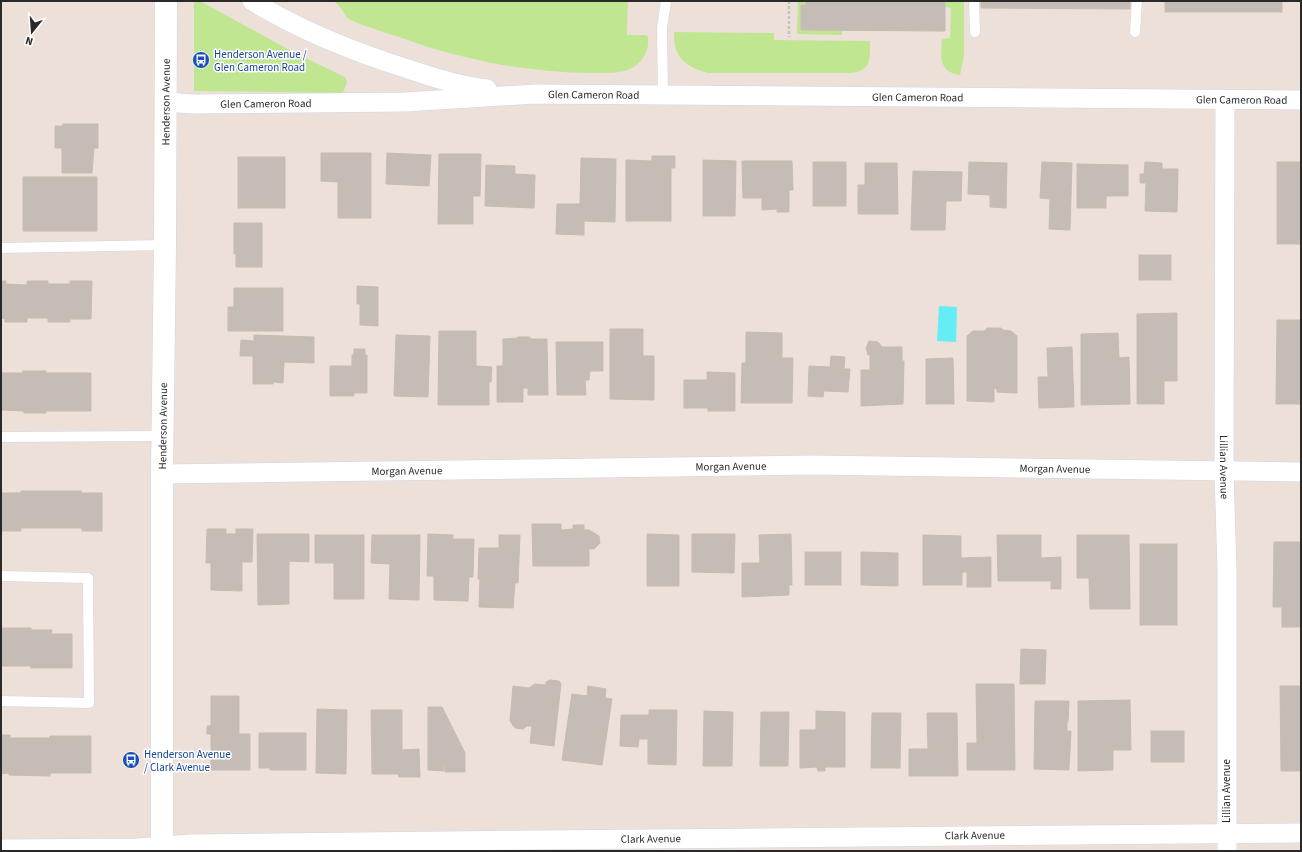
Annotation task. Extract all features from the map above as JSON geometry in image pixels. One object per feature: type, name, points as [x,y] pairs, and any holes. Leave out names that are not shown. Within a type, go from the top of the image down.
[{"type":"street","name":"Henderson Avenue","points":[[162,848],[162,436],[165,245],[166,1]]},
{"type":"street","name":"Glen Cameron Road","points":[[252,1],[320,37],[368,56],[454,84],[535,94]]},
{"type":"street","name":"Glen Cameron Road","points":[[166,102],[194,104],[405,102],[535,94],[1301,100]]},
{"type":"street","name":"Lillian Avenue","points":[[1225,100],[1224,472],[1227,570],[1226,842]]},
{"type":"street","name":"Morgan Avenue","points":[[162,474],[812,465],[1301,472]]},
{"type":"street","name":"Clark Avenue","points":[[1,849],[162,848],[191,844],[434,846],[1226,842],[1301,833]]},
{"type":"lane","points":[[663,95],[662,28],[666,1]]},
{"type":"lane","points":[[974,1],[975,32]]},
{"type":"lane","points":[[1135,32],[1137,1]]},
{"type":"lane","points":[[1,248],[165,245]]},
{"type":"lane","points":[[1,437],[162,436]]},
{"type":"lane","points":[[1,576],[88,578],[89,703],[1,701]]},
{"type":"path","points":[[789,1],[789,37]]},
{"type":"green space","points":[[194,1],[200,1],[293,52],[345,77],[347,82],[343,93],[194,91]]},
{"type":"green space","points":[[333,1],[628,1],[627,35],[646,35],[648,37],[648,47],[638,64],[621,72],[572,73],[514,67],[476,60],[438,50],[361,24],[349,19]]},
{"type":"green space","points":[[798,1],[806,1],[806,5],[842,30],[842,35],[797,34]]},
{"type":"green space","points":[[945,1],[964,1],[964,56],[960,75],[948,70],[944,67],[942,62],[942,39],[950,38],[951,8],[945,7]]},
{"type":"green space","points":[[674,32],[774,33],[774,40],[870,41],[870,58],[863,70],[851,73],[708,73],[693,68],[682,60],[678,54],[674,41]]},
{"type":"water","points":[[939,306],[957,307],[956,342],[937,341]]},
{"type":"building","points":[[806,1],[945,1],[945,31],[801,30],[801,5],[806,5]]},
{"type":"building","points":[[981,1],[1130,1],[1130,9],[981,8]]},
{"type":"building","points":[[1165,1],[1282,1],[1282,12],[1165,12]]},
{"type":"building","points":[[63,124],[98,124],[98,148],[94,148],[92,173],[62,173],[62,148],[55,148],[55,126],[63,126]]},
{"type":"building","points":[[321,153],[371,153],[371,218],[338,218],[338,182],[321,181]]},
{"type":"building","points":[[387,153],[431,155],[429,186],[386,184]]},
{"type":"building","points":[[439,154],[481,154],[480,196],[473,196],[473,224],[438,224]]},
{"type":"building","points":[[652,156],[675,156],[675,168],[671,168],[671,221],[626,221],[626,160],[652,161]]},
{"type":"building","points":[[238,157],[285,157],[285,208],[238,208]]},
{"type":"building","points":[[581,158],[616,159],[615,222],[584,221],[584,235],[556,234],[557,204],[580,204]]},
{"type":"building","points":[[703,160],[736,161],[735,216],[703,216]]},
{"type":"building","points":[[742,161],[792,161],[793,190],[789,190],[789,212],[777,212],[777,209],[762,210],[762,198],[743,198]]},
{"type":"building","points":[[813,162],[846,162],[846,206],[813,206]]},
{"type":"building","points":[[969,162],[1007,163],[1006,208],[990,207],[990,195],[968,194]]},
{"type":"building","points":[[1042,162],[1072,163],[1070,230],[1049,229],[1050,199],[1040,198]]},
{"type":"building","points":[[1145,162],[1162,163],[1162,169],[1178,169],[1177,212],[1145,211],[1146,183],[1140,183],[1140,174],[1144,174]]},
{"type":"building","points":[[1277,162],[1301,162],[1301,244],[1277,244]]},
{"type":"building","points":[[865,163],[897,163],[898,214],[858,214],[858,185],[865,185]]},
{"type":"building","points":[[1077,164],[1128,165],[1128,196],[1106,196],[1106,208],[1077,208]]},
{"type":"building","points":[[486,165],[515,166],[515,174],[535,175],[534,208],[485,206]]},
{"type":"building","points":[[913,171],[962,172],[961,201],[946,201],[945,230],[911,230]]},
{"type":"building","points":[[23,177],[97,177],[97,231],[23,231]]},
{"type":"building","points":[[234,223],[262,223],[262,267],[236,267],[236,254],[234,254]]},
{"type":"building","points":[[1139,255],[1171,255],[1171,280],[1139,280]]},
{"type":"building","points":[[1,281],[6,281],[6,284],[27,285],[27,281],[48,281],[48,284],[70,284],[70,281],[92,281],[91,319],[70,319],[70,322],[48,322],[48,318],[27,318],[27,322],[5,322],[5,319],[1,318]]},
{"type":"building","points":[[357,286],[378,287],[378,326],[360,325],[360,304],[357,304]]},
{"type":"building","points":[[234,288],[283,288],[283,331],[228,331],[228,307],[234,307]]},
{"type":"building","points":[[1177,313],[1177,381],[1164,381],[1164,404],[1137,404],[1137,314]]},
{"type":"building","points":[[1277,320],[1301,320],[1301,404],[1276,404]]},
{"type":"building","points":[[987,328],[1001,328],[1003,330],[1011,331],[1017,336],[1017,393],[997,392],[997,389],[994,388],[994,402],[967,401],[967,336],[973,331],[985,331]]},
{"type":"building","points":[[610,329],[643,329],[643,356],[654,356],[654,400],[610,399]]},
{"type":"building","points":[[439,331],[476,331],[476,366],[492,367],[491,382],[489,382],[489,405],[438,405]]},
{"type":"building","points":[[746,332],[782,333],[782,358],[793,358],[792,403],[741,403],[742,363],[746,363]]},
{"type":"building","points":[[1118,333],[1119,358],[1129,357],[1130,404],[1081,405],[1081,334]]},
{"type":"building","points":[[254,335],[314,337],[314,363],[284,362],[283,383],[273,382],[273,384],[253,384],[253,356],[240,356],[241,340],[254,341]]},
{"type":"building","points":[[396,335],[430,336],[428,397],[394,396]]},
{"type":"building","points":[[518,337],[547,339],[548,395],[528,395],[528,388],[523,388],[523,402],[497,402],[497,366],[503,366],[503,339]]},
{"type":"building","points":[[869,341],[878,342],[882,347],[902,347],[902,361],[904,361],[903,404],[861,406],[861,370],[870,370],[870,355],[868,355],[866,348]]},
{"type":"building","points":[[556,342],[603,342],[603,371],[590,371],[589,380],[585,380],[586,395],[557,395]]},
{"type":"building","points":[[1072,347],[1074,407],[1039,408],[1038,377],[1048,377],[1047,348]]},
{"type":"building","points":[[354,349],[365,349],[365,355],[367,355],[367,393],[354,393],[354,396],[330,396],[330,366],[352,366],[352,355],[354,355]]},
{"type":"building","points":[[831,356],[845,357],[844,369],[850,369],[848,392],[824,391],[823,397],[808,396],[809,366],[830,367]]},
{"type":"building","points":[[953,358],[954,404],[926,404],[926,359]]},
{"type":"building","points":[[1,371],[2,373],[46,371],[46,373],[91,373],[91,411],[46,411],[46,413],[24,413],[24,411],[2,410],[1,413]]},
{"type":"building","points":[[707,372],[735,373],[735,411],[708,411],[708,408],[684,408],[684,380],[707,380]]},
{"type":"building","points":[[21,491],[81,491],[82,493],[102,493],[102,531],[82,531],[82,528],[21,528],[21,531],[1,531],[1,493],[21,493]]},
{"type":"building","points":[[532,524],[561,524],[561,530],[573,529],[573,525],[584,525],[584,530],[589,530],[599,536],[600,543],[594,549],[589,549],[589,566],[533,566]]},
{"type":"building","points":[[207,529],[226,529],[226,534],[236,534],[236,529],[253,529],[252,562],[242,562],[242,591],[211,590],[211,563],[206,563]]},
{"type":"building","points":[[257,534],[309,534],[309,562],[289,561],[289,604],[258,605]]},
{"type":"building","points":[[428,534],[453,535],[453,539],[474,539],[473,577],[469,577],[468,601],[434,600],[434,576],[427,576]]},
{"type":"building","points":[[647,534],[679,535],[679,586],[647,586]]},
{"type":"building","points":[[692,534],[735,534],[734,573],[692,572]]},
{"type":"building","points":[[791,534],[792,585],[789,585],[789,595],[742,597],[742,563],[760,563],[759,535]]},
{"type":"building","points":[[315,535],[364,535],[364,599],[334,599],[334,563],[315,563]]},
{"type":"building","points":[[372,535],[420,535],[419,600],[389,599],[390,564],[371,563]]},
{"type":"building","points":[[499,535],[520,535],[518,583],[515,583],[513,608],[479,607],[479,548],[499,548]]},
{"type":"building","points":[[923,535],[961,536],[961,558],[991,557],[991,587],[967,587],[967,572],[962,572],[962,585],[923,585]]},
{"type":"building","points":[[997,535],[1041,535],[1041,558],[1061,557],[1061,589],[1051,589],[1051,581],[998,581]]},
{"type":"building","points":[[1077,535],[1129,535],[1130,609],[1090,609],[1089,578],[1077,578]]},
{"type":"building","points":[[1274,542],[1301,542],[1301,627],[1282,627],[1282,607],[1273,607]]},
{"type":"building","points":[[1140,544],[1177,544],[1177,625],[1140,625]]},
{"type":"building","points":[[805,552],[841,552],[841,585],[805,585]]},
{"type":"building","points":[[861,552],[898,553],[898,586],[861,585]]},
{"type":"building","points":[[1,628],[31,628],[31,630],[52,630],[51,634],[72,634],[72,668],[1,666]]},
{"type":"building","points":[[1021,649],[1046,650],[1045,684],[1020,684]]},
{"type":"building","points":[[550,680],[559,681],[561,684],[554,746],[530,743],[532,726],[527,726],[523,729],[515,728],[510,721],[513,686],[529,688],[535,684],[546,685],[546,682]]},
{"type":"building","points":[[976,684],[1014,684],[1015,770],[967,770],[967,743],[977,743]]},
{"type":"building","points":[[588,686],[606,689],[605,698],[612,699],[602,765],[562,760],[572,694],[587,696]]},
{"type":"building","points":[[1280,686],[1301,686],[1301,771],[1281,771]]},
{"type":"building","points":[[211,696],[239,696],[239,734],[250,734],[250,770],[211,770],[211,734],[207,734],[207,726],[211,726]]},
{"type":"building","points":[[1130,700],[1131,750],[1113,750],[1113,770],[1078,771],[1078,701]]},
{"type":"building","points":[[1035,701],[1069,701],[1067,731],[1071,731],[1069,770],[1034,769]]},
{"type":"building","points":[[428,707],[442,707],[465,753],[465,772],[445,772],[444,764],[444,771],[428,770]]},
{"type":"building","points":[[317,709],[347,710],[346,774],[316,773]]},
{"type":"building","points":[[371,710],[402,710],[402,750],[419,749],[420,777],[399,777],[398,774],[372,774]]},
{"type":"building","points":[[649,710],[677,710],[676,765],[648,764],[648,739],[639,739],[638,747],[620,746],[621,715],[649,715]]},
{"type":"building","points":[[704,711],[733,712],[732,766],[703,766]]},
{"type":"building","points":[[816,711],[845,712],[845,767],[825,767],[825,771],[818,771],[817,767],[800,768],[800,730],[816,730]]},
{"type":"building","points":[[761,712],[789,712],[788,766],[760,766]]},
{"type":"building","points":[[872,713],[901,713],[900,768],[871,768]]},
{"type":"building","points":[[927,713],[957,713],[958,776],[909,776],[909,749],[928,749]]},
{"type":"building","points":[[1151,731],[1184,731],[1184,762],[1151,762]]},
{"type":"building","points":[[259,733],[306,733],[306,770],[270,770],[270,768],[259,768]]},
{"type":"building","points":[[1,735],[10,735],[10,738],[91,736],[91,773],[50,773],[50,776],[9,775],[9,773],[1,774]]},
{"type":"place","name":"Henderson Avenue / Glen Cameron Road","points":[[201,60]]},
{"type":"place","name":"Henderson Avenue / Clark Avenue","points":[[131,760]]}]
